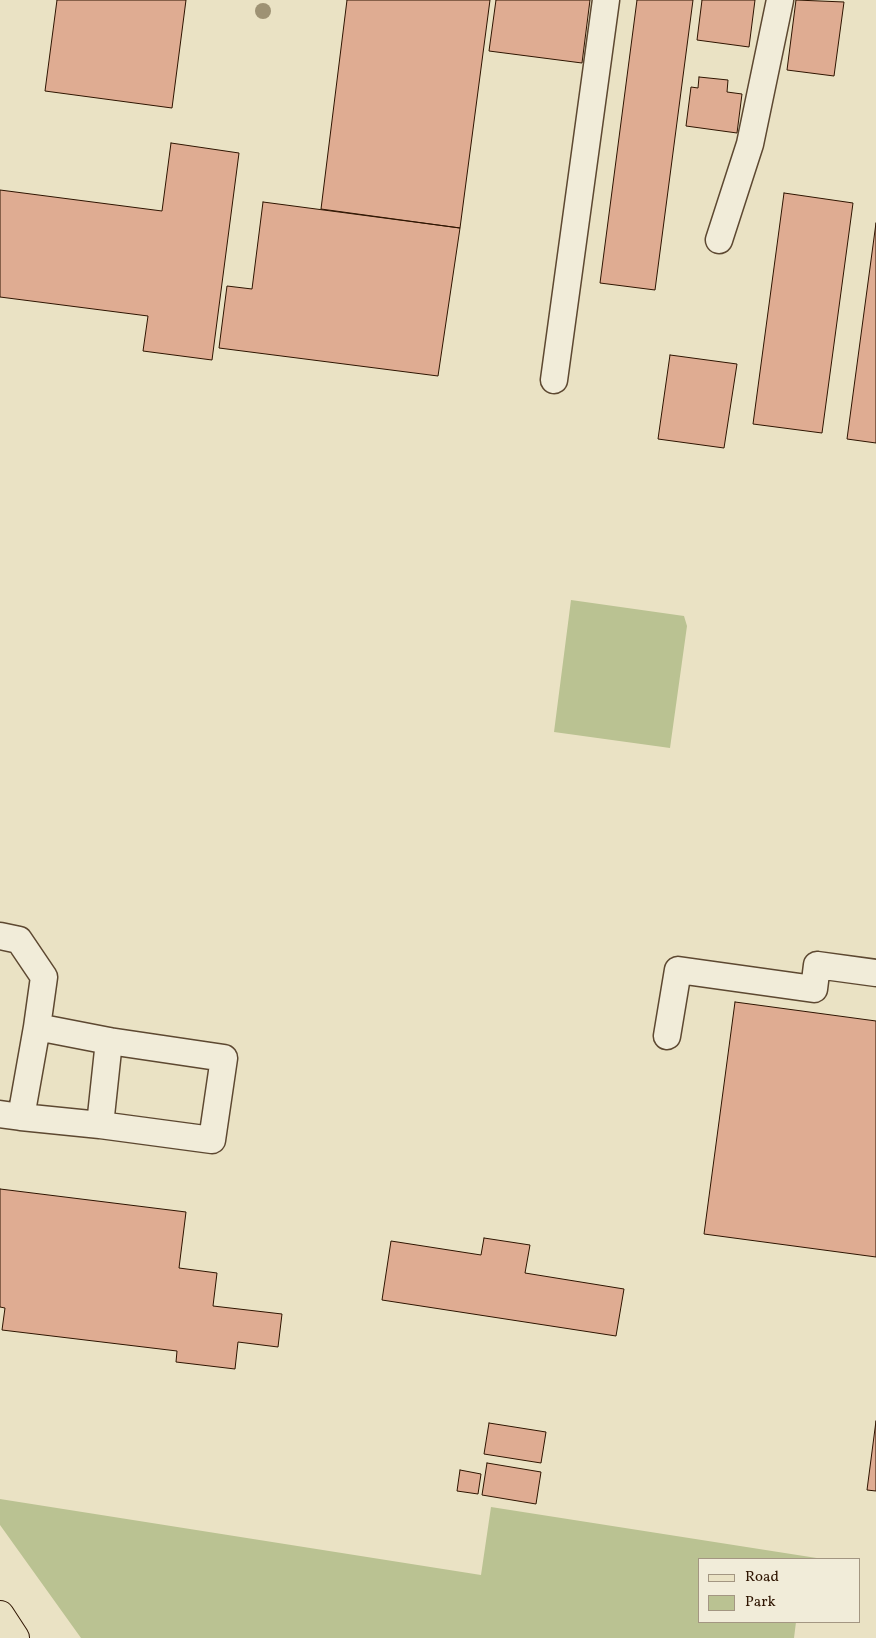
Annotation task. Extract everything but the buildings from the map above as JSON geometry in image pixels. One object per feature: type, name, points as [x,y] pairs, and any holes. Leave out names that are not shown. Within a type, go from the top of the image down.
[{"type":"main road","points":[[0,1616],[15,1638]]},
{"type":"lane","points":[[554,380],[606,0]]},
{"type":"lane","points":[[719,240],[750,144],[780,0]]},
{"type":"lane","points":[[0,936],[20,940],[44,977],[38,1027],[11,1116],[100,1125],[212,1140],[224,1058],[110,1041],[38,1027]]},
{"type":"lane","points":[[667,1036],[678,970],[814,989],[817,965],[876,973]]},
{"type":"lane","points":[[100,1125],[110,1041]]},
{"type":"green space","points":[[571,600],[684,616],[687,626],[670,748],[554,732]]},
{"type":"green space","points":[[0,1499],[481,1575],[491,1507],[817,1558],[698,1558],[698,1623],[796,1623],[794,1638],[81,1638],[0,1525]]}]
